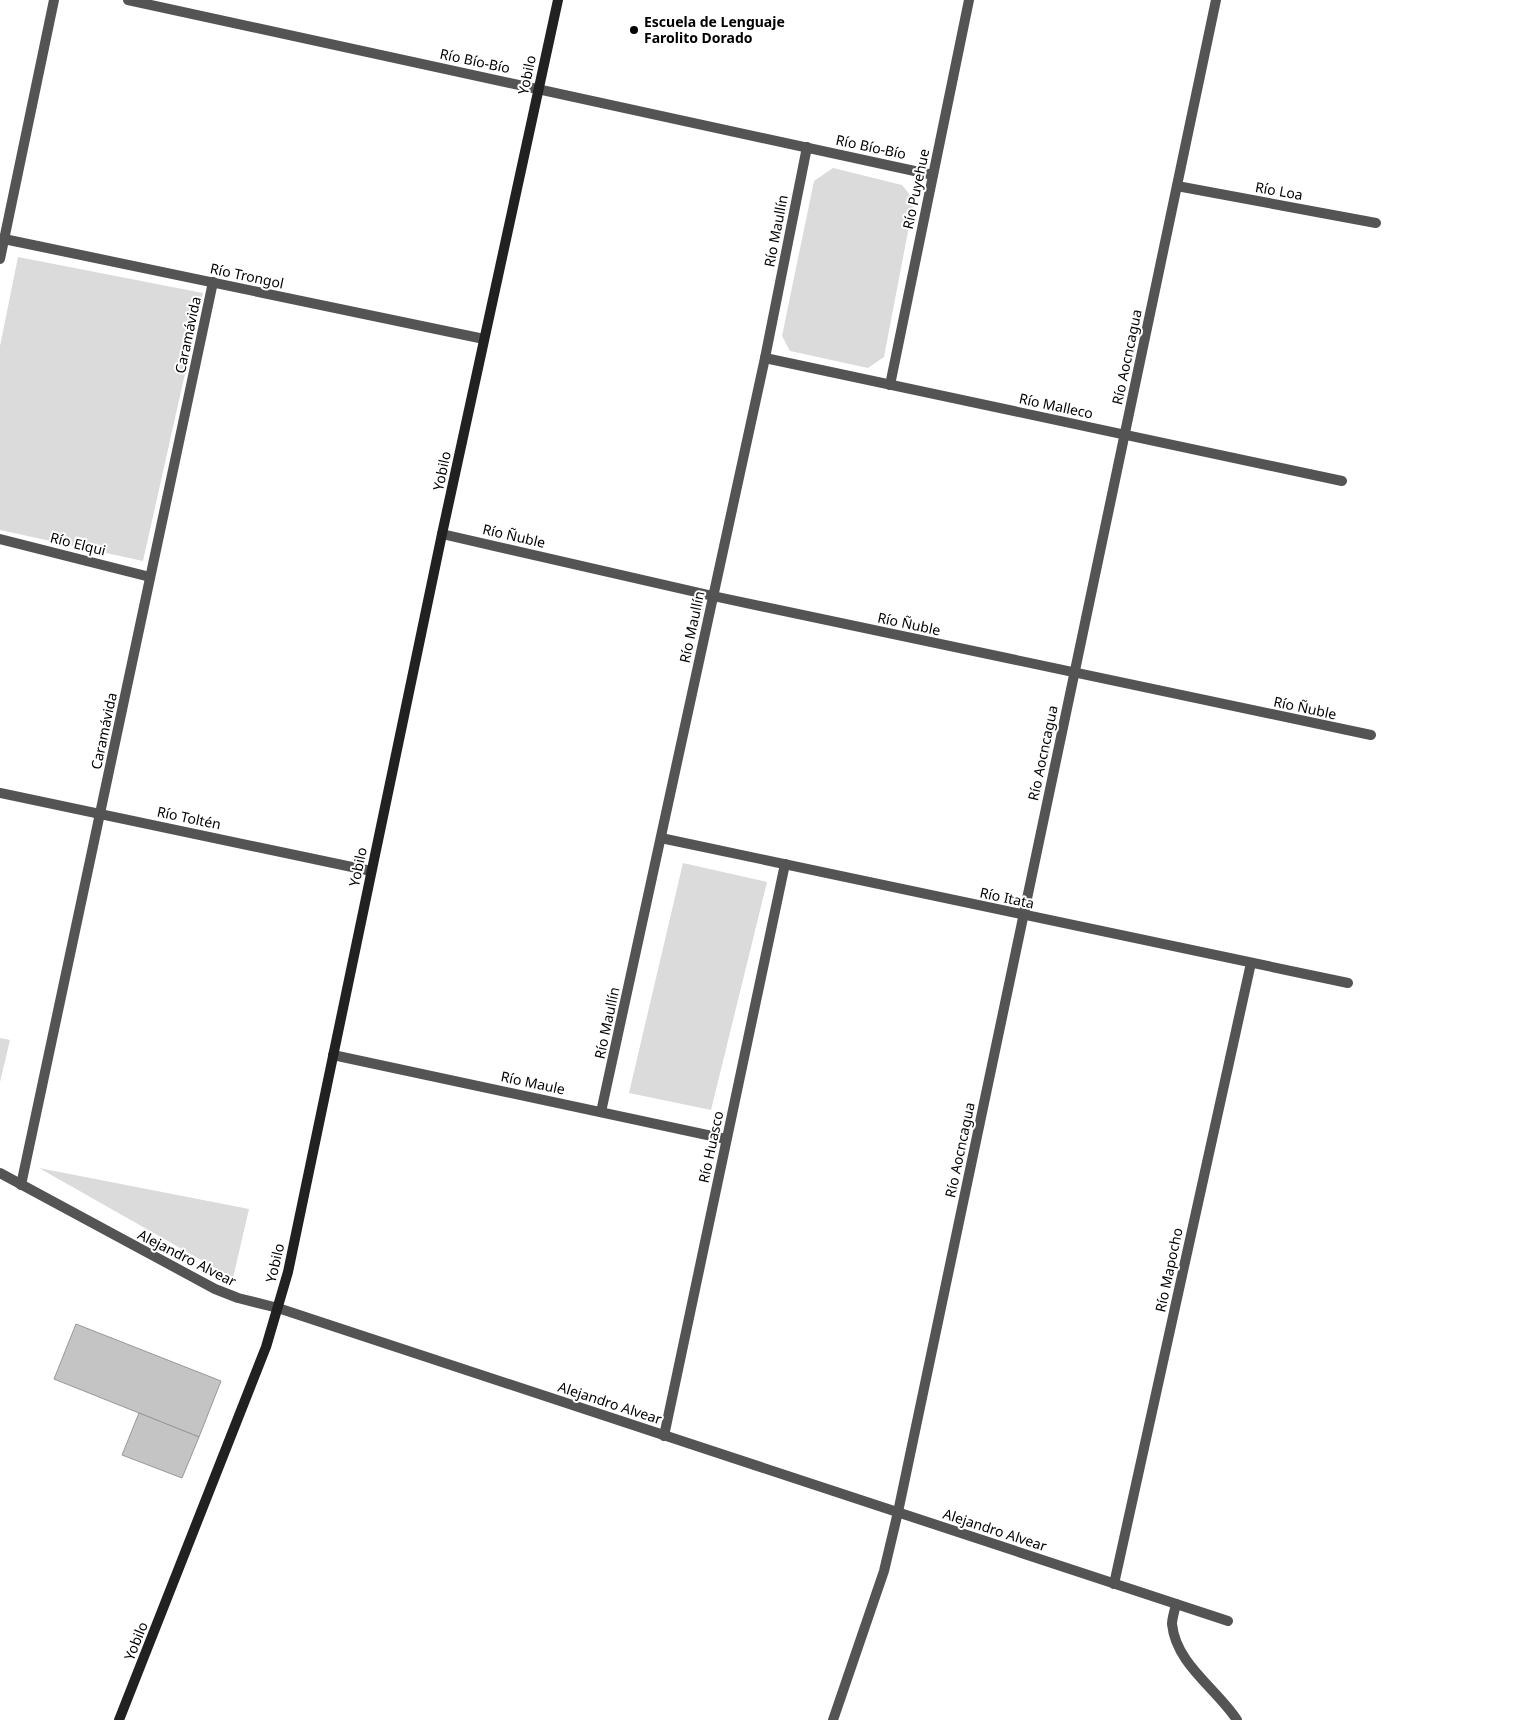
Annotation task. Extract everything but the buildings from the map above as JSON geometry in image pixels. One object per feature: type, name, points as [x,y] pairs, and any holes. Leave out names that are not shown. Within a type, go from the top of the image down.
[{"type":"main road","name":"Yobilo","points":[[119,1720],[249,1392],[278,1308],[288,1272],[442,534],[558,0]]},
{"type":"street","points":[[0,259],[54,0]]},
{"type":"street","name":"Río Bío-Bío","points":[[128,0],[933,175]]},
{"type":"street","name":"Río Puyehue","points":[[890,384],[969,0]]},
{"type":"street","name":"Río Aocncagua","points":[[832,1720],[884,1571],[898,1512],[1216,0]]},
{"type":"street","name":"Río Maullín","points":[[601,1112],[765,358],[807,147]]},
{"type":"street","name":"Río Loa","points":[[1177,186],[1376,223]]},
{"type":"street","name":"Río Trongol","points":[[4,239],[484,339]]},
{"type":"street","name":"Caramávida","points":[[20,1185],[213,282]]},
{"type":"street","name":"Río Malleco","points":[[765,358],[1342,481]]},
{"type":"street","name":"Río Ñuble","points":[[442,534],[713,596],[1371,735]]},
{"type":"street","name":"Río Elqui","points":[[0,539],[150,576]]},
{"type":"street","name":"Río Toltén","points":[[0,793],[372,871]]},
{"type":"street","name":"Río Itata","points":[[661,838],[1023,916],[1348,983]]},
{"type":"street","name":"Río Huasco","points":[[664,1436],[785,864]]},
{"type":"street","name":"Río Mapocho","points":[[1114,1584],[1251,963]]},
{"type":"street","name":"Río Maule","points":[[333,1055],[726,1138]]},
{"type":"street","name":"Alejandro Alvear","points":[[0,1173],[215,1289],[238,1298],[278,1308],[1228,1621]]},
{"type":"street","points":[[1176,1604],[1172,1622],[1177,1643],[1184,1658],[1227,1705],[1236,1720]]},
{"type":"shaded area","points":[[833,168],[902,185],[914,200],[884,357],[868,368],[790,351],[782,336],[814,181]]},
{"type":"shaded area","points":[[18,257],[203,293],[143,561],[0,530],[0,346]]},
{"type":"shaded area","points":[[683,863],[767,882],[711,1110],[629,1093]]},
{"type":"shaded area","points":[[0,1038],[10,1040],[0,1082]]},
{"type":"shaded area","points":[[39,1168],[249,1209],[233,1278]]},
{"type":"place","name":"Escuela de Lenguaje Farolito Dorado","points":[[634,30]]}]
